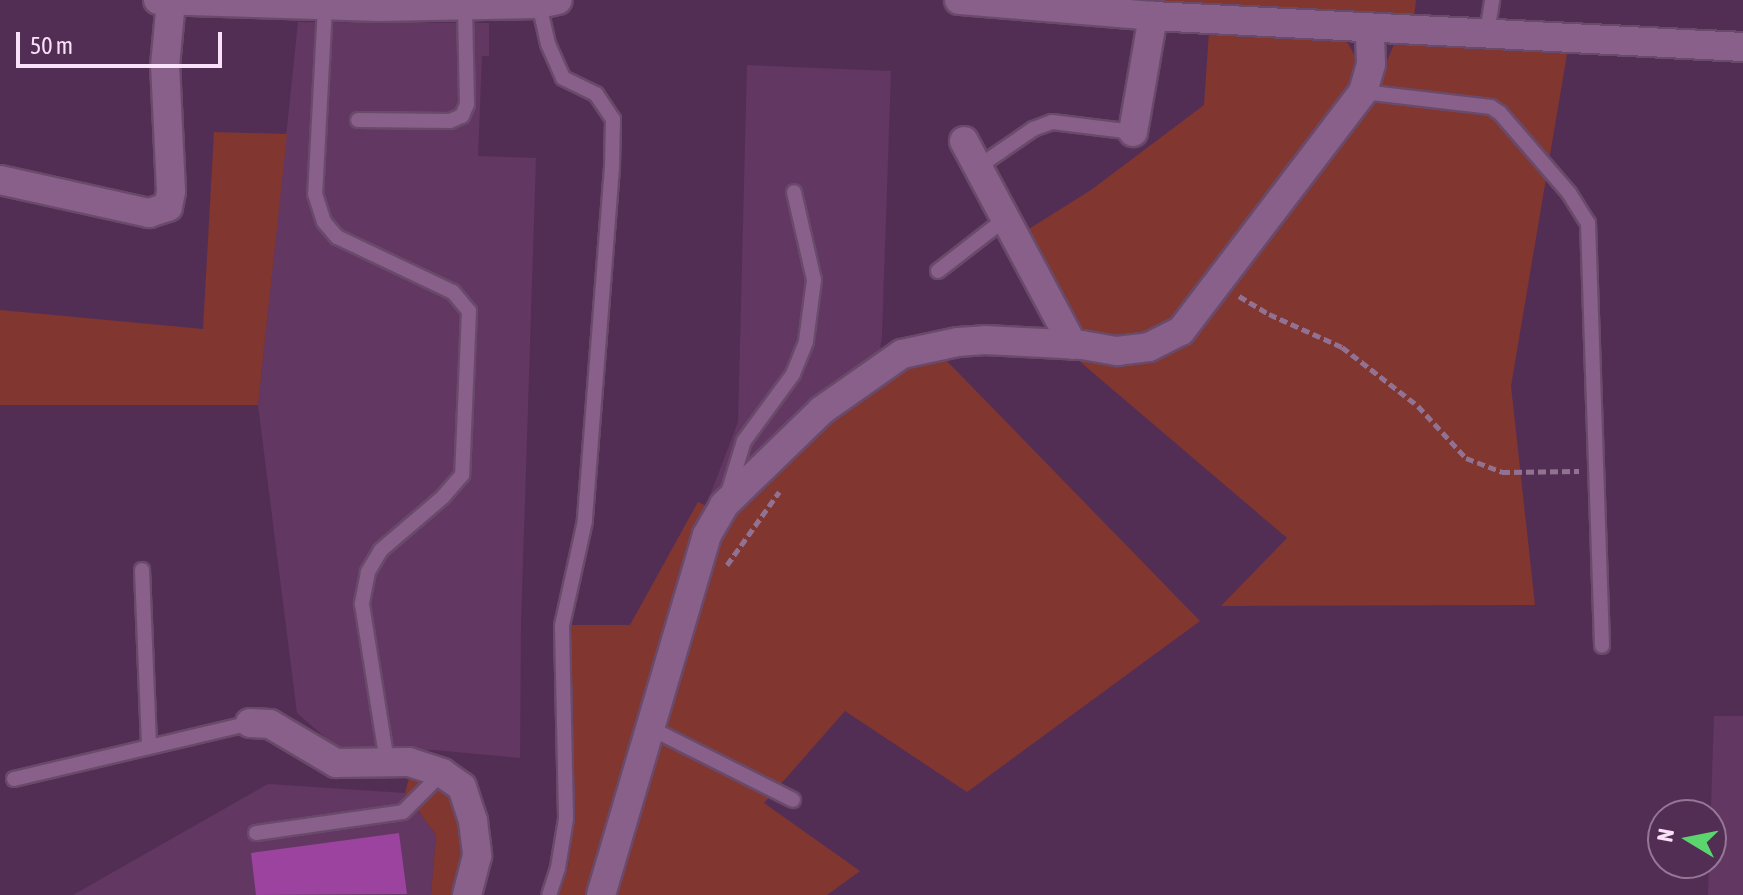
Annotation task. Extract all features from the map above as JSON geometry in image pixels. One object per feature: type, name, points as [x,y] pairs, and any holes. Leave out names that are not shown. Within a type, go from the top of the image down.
[{"type":"street","points":[[158,0],[325,6],[465,6],[548,2]]},
{"type":"street","points":[[959,0],[1153,16],[1743,47]]},
{"type":"street","points":[[0,180],[149,213],[168,207],[171,191],[165,66],[171,1]]},
{"type":"street","points":[[1133,132],[1153,16]]},
{"type":"street","points":[[601,895],[707,535],[724,505],[822,410],[902,354],[958,342],[985,340],[1117,351],[1149,347],[1181,331],[1363,92],[1371,64],[1370,27]]},
{"type":"street","points":[[964,141],[1073,345]]},
{"type":"street","points":[[250,723],[270,724],[336,763],[409,762],[442,773],[462,787],[473,821],[477,856],[467,895]]},
{"type":"lane","points":[[1487,33],[1492,0]]},
{"type":"lane","points":[[548,2],[548,44],[563,78],[596,94],[613,119],[585,521],[562,626],[566,819],[558,868],[549,895]]},
{"type":"lane","points":[[325,6],[315,194],[324,222],[337,237],[453,292],[469,311],[462,475],[443,497],[381,550],[368,572],[362,604],[387,762]]},
{"type":"lane","points":[[358,120],[450,121],[462,116],[467,104],[465,6]]},
{"type":"lane","points":[[1363,92],[1491,107],[1500,113],[1581,208],[1588,223],[1602,646]]},
{"type":"lane","points":[[978,167],[1033,129],[1052,122],[1133,132]]},
{"type":"lane","points":[[724,505],[744,441],[793,374],[806,341],[814,280],[794,192]]},
{"type":"lane","points":[[938,271],[1005,219]]},
{"type":"lane","points":[[142,570],[149,747]]},
{"type":"lane","points":[[14,779],[250,723]]},
{"type":"lane","points":[[650,728],[793,800]]},
{"type":"lane","points":[[256,833],[403,812],[442,773]]},
{"type":"path","points":[[1218,283],[1269,314],[1342,347],[1418,406],[1466,458],[1502,472],[1596,471]]},
{"type":"path","points":[[719,573],[785,481]]},
{"type":"shaded area","points":[[1115,0],[1416,0],[1414,17]]},
{"type":"shaded area","points":[[298,22],[489,23],[489,56],[482,56],[478,156],[536,158],[521,624],[520,758],[434,750],[343,753],[297,713],[258,405]]},
{"type":"shaded area","points":[[1209,32],[1335,37],[1348,43],[1358,62],[1357,86],[1174,324],[1144,339],[1081,338],[1024,232],[1091,190],[1204,105]]},
{"type":"shaded area","points":[[1396,40],[1568,48],[1511,386],[1535,605],[1221,606],[1287,538],[1071,354],[1168,348],[1377,84]]},
{"type":"shaded area","points":[[747,65],[891,71],[882,335],[879,359],[706,506],[738,422]]},
{"type":"shaded area","points":[[214,132],[287,134],[258,405],[0,405],[0,310],[203,329]]},
{"type":"shaded area","points":[[941,355],[1200,621],[967,792],[845,711],[764,803],[860,871],[827,895],[611,895],[643,774],[729,513],[835,414],[893,369]]},
{"type":"shaded area","points":[[698,502],[706,506],[690,550],[591,895],[559,895],[568,867],[574,816],[569,625],[630,625]]},
{"type":"shaded area","points":[[1714,716],[1743,716],[1743,895],[1708,895],[1709,879],[1727,879],[1727,799],[1711,799]]},
{"type":"shaded area","points":[[409,778],[435,780],[452,793],[469,858],[459,895],[431,895],[436,835],[405,793]]},
{"type":"shaded area","points":[[268,784],[405,793],[436,835],[431,895],[73,895]]},
{"type":"building","points":[[399,833],[407,894],[256,895],[251,853]]}]
